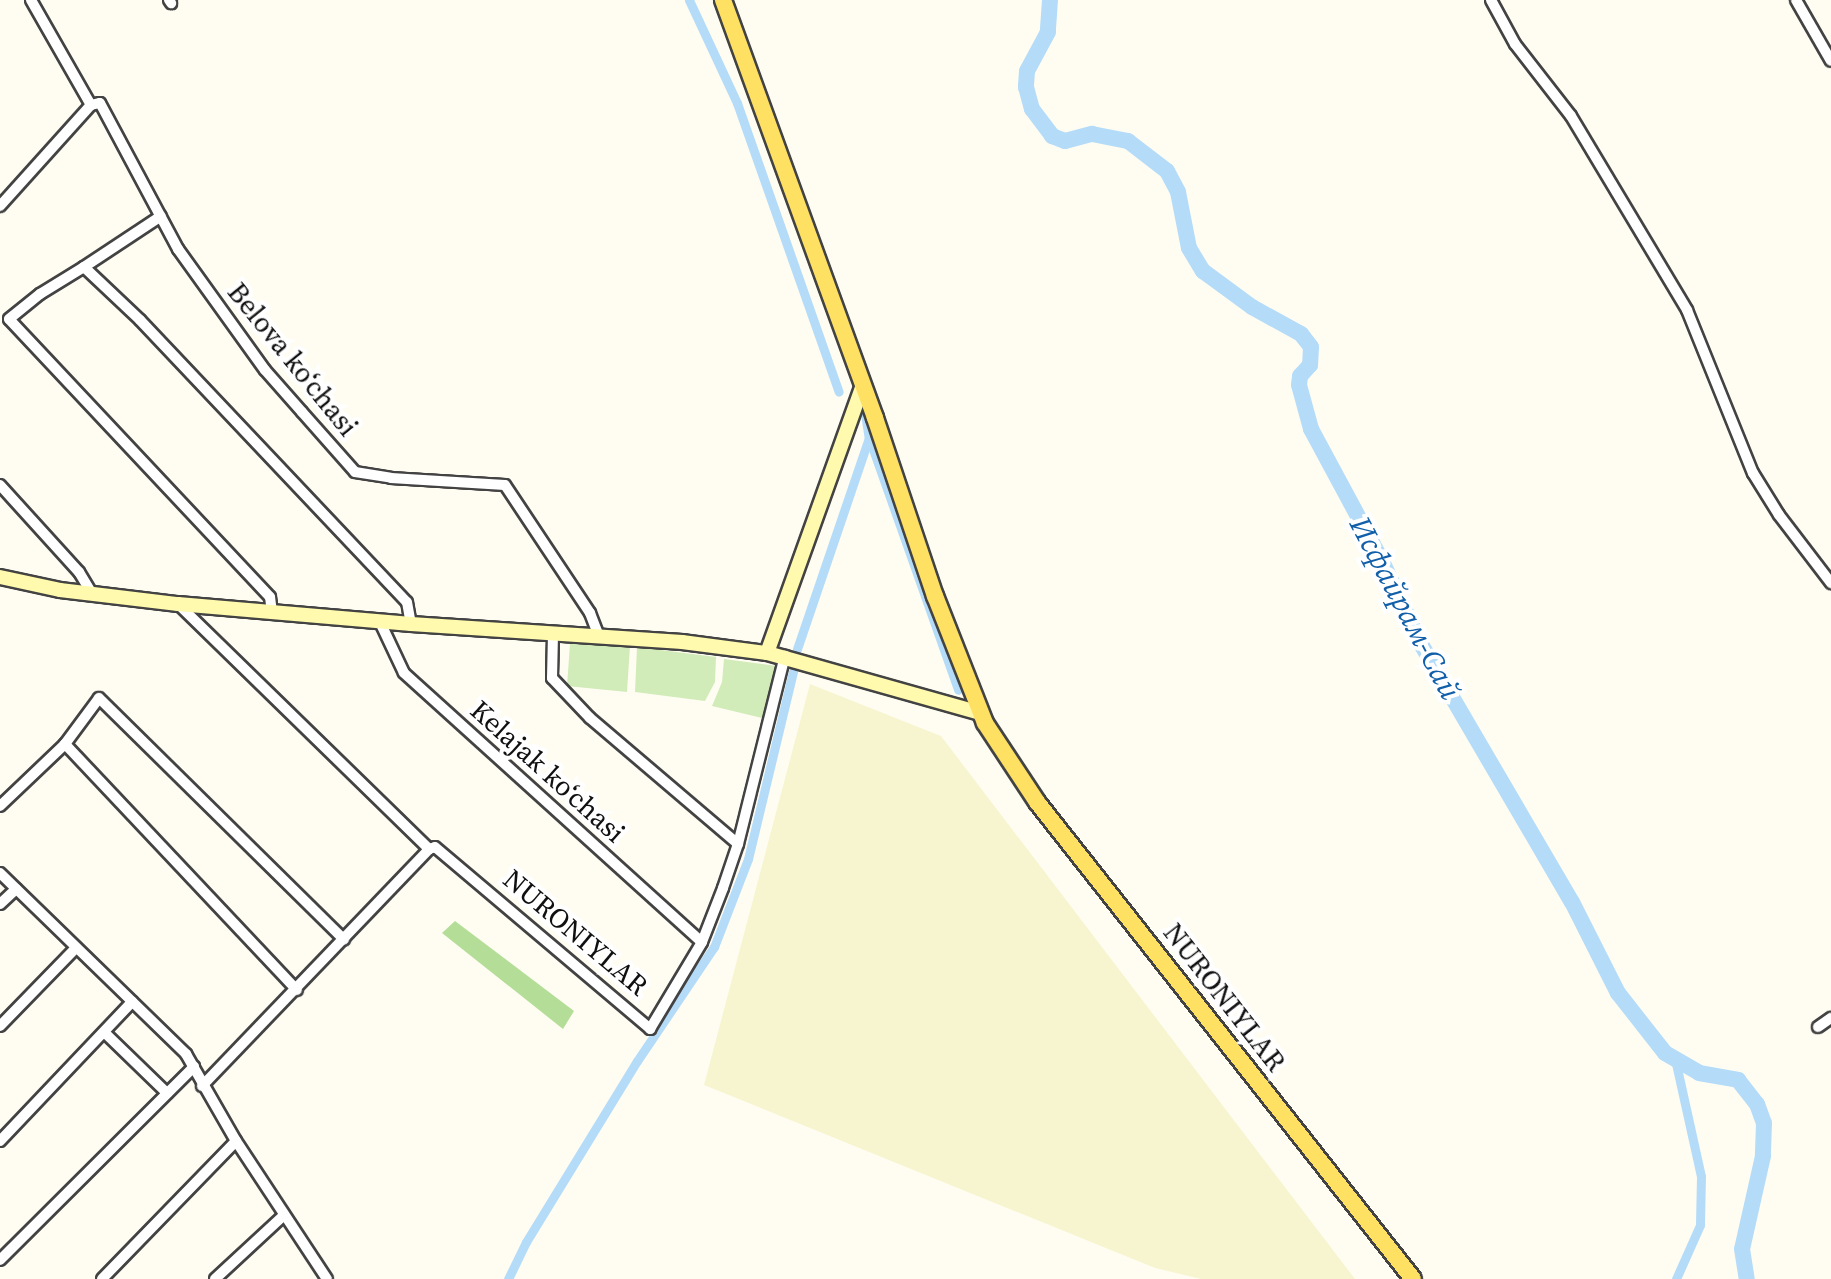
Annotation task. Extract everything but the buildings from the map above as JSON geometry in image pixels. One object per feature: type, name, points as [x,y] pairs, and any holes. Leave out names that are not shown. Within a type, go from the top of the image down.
[{"type":"main road","name":"NURONIYLAR","points":[[723,0],[980,713],[1037,802],[1413,1279]]},
{"type":"main road","points":[[767,653],[863,385]]},
{"type":"main road","points":[[0,577],[92,594],[178,604],[380,622],[682,642],[767,653],[980,713]]},
{"type":"street","name":"Belova koʻchasi","points":[[31,0],[91,105],[100,103],[185,260],[265,370],[355,472],[391,478],[505,485],[590,613],[599,636]]},
{"type":"street","points":[[1491,0],[1515,44],[1571,116],[1687,310],[1753,473],[1779,515],[1831,583]]},
{"type":"street","points":[[1796,0],[1831,61]]},
{"type":"street","points":[[0,206],[91,105]]},
{"type":"street","points":[[161,216],[40,294],[9,319],[270,597],[272,613]]},
{"type":"street","points":[[84,267],[140,320],[407,602],[411,624]]},
{"type":"street","points":[[0,485],[79,572],[92,594]]},
{"type":"street","name":"NURONIYLAR","points":[[178,604],[429,849],[435,847],[650,1029],[702,942],[738,844],[785,656]]},
{"type":"street","name":"Kelajak koʻchasi","points":[[380,622],[404,673],[702,942]]},
{"type":"street","points":[[553,634],[552,678],[590,718],[738,844]]},
{"type":"street","points":[[0,806],[65,744],[99,698],[344,940]]},
{"type":"street","points":[[65,744],[297,990]]},
{"type":"street","points":[[202,1086],[429,849]]},
{"type":"street","points":[[0,873],[186,1054],[236,1141],[327,1279]]},
{"type":"street","points":[[0,904],[16,889]]},
{"type":"street","points":[[0,1026],[75,949]]},
{"type":"street","points":[[0,1141],[132,1002]]},
{"type":"street","points":[[1818,1027],[1831,1018]]},
{"type":"street","points":[[104,1032],[167,1093]]},
{"type":"street","points":[[0,1260],[194,1067]]},
{"type":"street","points":[[102,1279],[236,1141]]},
{"type":"street","points":[[215,1279],[284,1215]]},
{"type":"shaded area","points":[[810,684],[941,736],[1355,1279],[1201,1279],[1155,1268],[704,1085]]},
{"type":"green space","points":[[570,644],[630,646],[627,692],[567,686]]},
{"type":"green space","points":[[637,647],[716,657],[715,682],[705,701],[635,692]]},
{"type":"green space","points":[[724,659],[777,666],[766,719],[712,706],[722,682]]},
{"type":"green space","points":[[455,921],[574,1011],[563,1029],[442,933]]},
{"type":"waterway","points":[[689,0],[737,103],[839,392]]},
{"type":"waterway","name":"Исфайрам-Сай","points":[[1050,0],[1048,32],[1027,71],[1026,87],[1032,109],[1052,136],[1065,141],[1092,134],[1128,141],[1167,171],[1178,192],[1189,248],[1203,271],[1252,307],[1301,334],[1311,347],[1310,365],[1300,376],[1299,385],[1311,429],[1380,557],[1421,644],[1572,902],[1618,993],[1665,1053],[1699,1073],[1738,1080],[1757,1104],[1764,1123],[1763,1156],[1742,1249],[1747,1279]]},
{"type":"waterway","points":[[865,414],[869,438],[958,690]]},
{"type":"waterway","points":[[797,649],[869,438]]},
{"type":"waterway","points":[[508,1279],[526,1242],[637,1061],[714,947],[748,859],[793,671]]},
{"type":"waterway","points":[[1675,1059],[1701,1176],[1700,1225],[1676,1279]]}]
